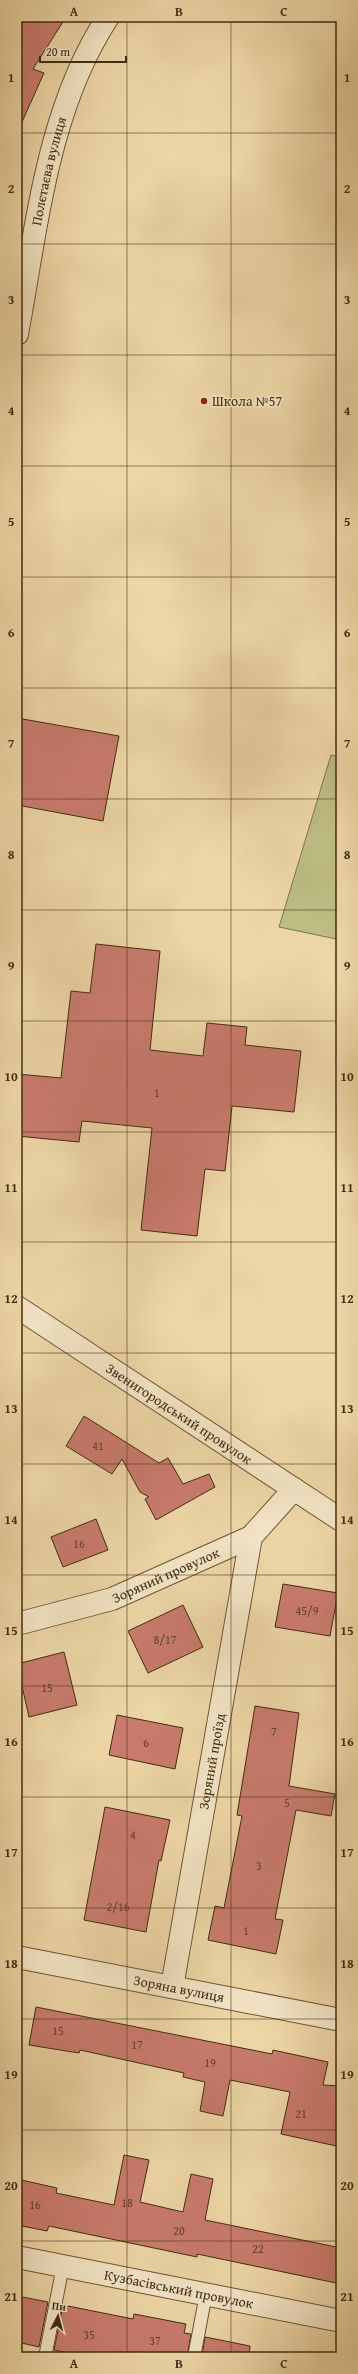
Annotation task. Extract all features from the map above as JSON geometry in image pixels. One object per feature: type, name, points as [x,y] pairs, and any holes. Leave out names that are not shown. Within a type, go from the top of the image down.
[{"type":"street","name":"Полєтаєва вулиця","points":[[17,334],[49,158],[63,112],[81,67],[108,17]]},
{"type":"street","name":"Звенигородський провулок","points":[[17,1307],[341,1520]]},
{"type":"street","name":"Зоряний провулок","points":[[17,1624],[112,1599],[250,1537],[294,1489]]},
{"type":"street","name":"Зоряний проїзд","points":[[172,1987],[250,1537]]},
{"type":"street","name":"Зоряна вулиця","points":[[17,1957],[341,2020]]},
{"type":"street","name":"Кузбасівський провулок","points":[[17,2257],[341,2321]]},
{"type":"lane","points":[[45,2357],[63,2266]]},
{"type":"lane","points":[[194,2357],[206,2294]]},
{"type":"green space","points":[[331,755],[341,757],[341,940],[279,927]]},
{"type":"building","points":[[17,17],[66,17],[33,69],[44,73],[17,133]]},
{"type":"building","points":[[17,718],[119,736],[103,821],[17,805]]},
{"type":"building","points":[[96,944],[160,951],[150,1050],[203,1056],[207,1023],[247,1027],[245,1045],[301,1051],[294,1112],[232,1106],[225,1171],[205,1169],[197,1236],[141,1230],[152,1128],[82,1121],[79,1142],[17,1136],[17,1074],[61,1078],[71,991],[90,993]]},
{"type":"building","points":[[84,1416],[159,1463],[168,1458],[183,1484],[209,1474],[215,1487],[156,1520],[145,1499],[149,1497],[140,1492],[122,1459],[112,1474],[66,1446]]},
{"type":"building","points":[[96,1519],[108,1550],[63,1567],[51,1537]]},
{"type":"building","points":[[283,1584],[338,1593],[330,1636],[275,1627]]},
{"type":"building","points":[[183,1605],[203,1647],[148,1673],[128,1631]]},
{"type":"building","points":[[64,1652],[77,1705],[29,1717],[17,1664]]},
{"type":"building","points":[[255,1706],[299,1713],[289,1786],[335,1794],[331,1816],[296,1810],[275,1919],[283,1920],[276,1954],[208,1940],[215,1906],[224,1908],[242,1816],[237,1815]]},
{"type":"building","points":[[117,1715],[183,1728],[175,1769],[109,1755]]},
{"type":"building","points":[[105,1807],[170,1820],[161,1861],[159,1860],[146,1932],[84,1920]]},
{"type":"building","points":[[36,2007],[272,2054],[273,2050],[328,2062],[323,2085],[341,2086],[341,2147],[281,2134],[290,2092],[230,2080],[223,2116],[200,2111],[205,2082],[183,2077],[184,2073],[80,2050],[79,2053],[29,2045]]},
{"type":"building","points":[[124,2155],[149,2160],[140,2202],[183,2212],[191,2174],[213,2179],[205,2220],[341,2248],[341,2284],[197,2254],[197,2257],[49,2226],[47,2231],[17,2225],[17,2179],[57,2188],[56,2193],[114,2205]]},
{"type":"building","points":[[17,2296],[48,2302],[39,2347],[17,2342]]},
{"type":"building","points":[[63,2305],[133,2319],[134,2314],[186,2324],[184,2333],[191,2334],[187,2357],[87,2357],[54,2350]]},
{"type":"building","points":[[205,2337],[250,2346],[249,2357],[202,2357]]},
{"type":"place","name":"Школа №57","points":[[204,401]]}]
